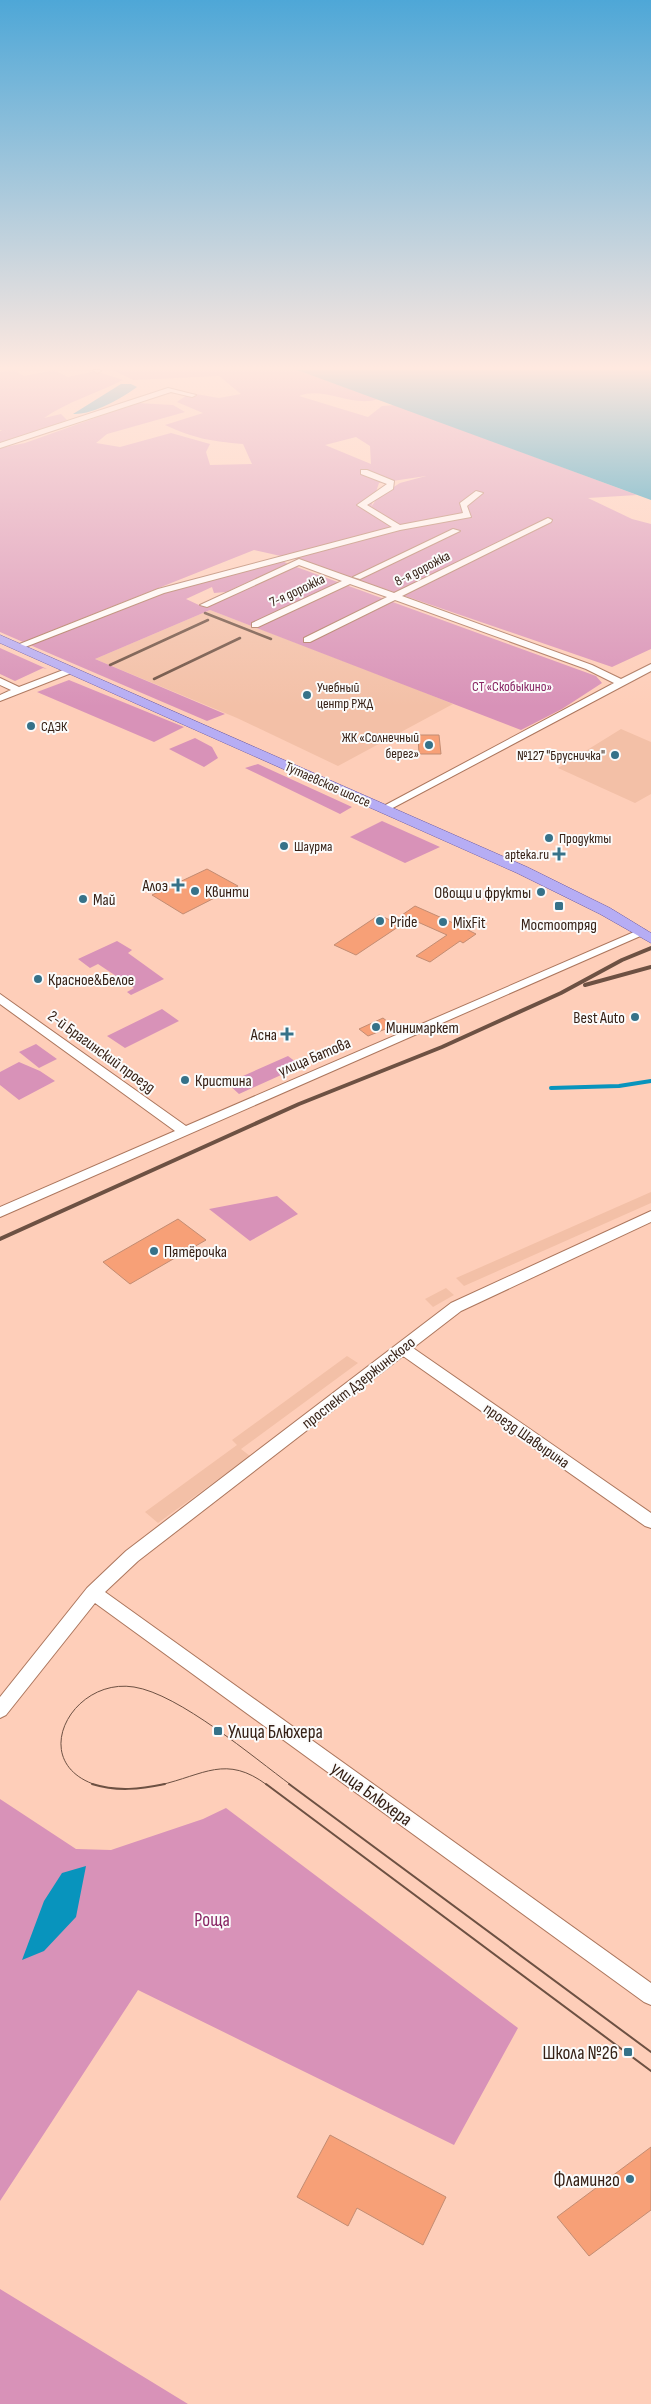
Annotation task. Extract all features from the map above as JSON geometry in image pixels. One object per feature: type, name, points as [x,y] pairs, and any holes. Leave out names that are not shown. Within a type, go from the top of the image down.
[{"type":"main road","name":"Тутаевское шоссе","points":[[0,639],[561,888],[646,935]]},
{"type":"street","points":[[389,482],[391,483],[390,487],[361,505],[399,528]]},
{"type":"street","points":[[17,647],[161,591],[399,528],[468,515],[463,505],[479,493]]},
{"type":"street","name":"8-я дорожка","points":[[307,640],[548,520]]},
{"type":"street","name":"7-я дорожка","points":[[255,625],[456,531]]},
{"type":"street","name":"7-я дорожка","points":[[204,605],[299,562],[353,579]]},
{"type":"street","points":[[353,579],[394,597],[589,666],[620,682]]},
{"type":"street","points":[[383,809],[651,667]]},
{"type":"street","points":[[0,698],[72,670]]},
{"type":"street","points":[[0,682],[19,691]]},
{"type":"street","name":"улица Батова","points":[[0,1212],[646,935]]},
{"type":"street","name":"2-й Брагинский проезд","points":[[0,998],[184,1132]]},
{"type":"street","name":"проспект Дзержинского","points":[[0,1710],[93,1593],[132,1556],[456,1307],[651,1216]]},
{"type":"street","name":"проезд Шавырина","points":[[403,1348],[651,1522]]},
{"type":"street","name":"улица Блюхера","points":[[93,1593],[651,1995]]},
{"type":"shaded area","name":"Учебный центр РЖД","points":[[210,610],[453,704],[338,766],[237,718],[95,659]]},
{"type":"shaded area","name":"№127 \"Брусничка\"","points":[[621,729],[651,742],[651,794],[635,803],[558,768]]},
{"type":"shaded area","points":[[651,1192],[651,1203],[464,1286],[456,1278]]},
{"type":"shaded area","points":[[446,1288],[454,1295],[433,1307],[425,1299]]},
{"type":"shaded area","points":[[347,1356],[358,1363],[241,1449],[250,1456],[158,1523],[145,1512],[237,1445],[232,1440]]},
{"type":"green space","points":[[0,482],[384,482],[379,483],[371,507],[378,497],[403,482],[603,482],[637,495],[588,498],[632,519],[651,524],[651,649],[612,667],[303,561],[254,550],[23,642],[0,632]]},
{"type":"green space","name":"СТ «Скобыкино»","points":[[279,559],[288,564],[226,592],[214,593],[212,587],[186,599],[201,606],[291,565],[596,676],[602,683],[562,709],[521,730],[210,610],[95,659],[225,714],[207,721],[30,645],[185,584],[248,565]]},
{"type":"green space","points":[[0,648],[47,669],[43,668],[15,681],[0,674]]},
{"type":"green space","points":[[69,680],[184,727],[154,742],[37,692]]},
{"type":"green space","points":[[195,738],[212,747],[218,758],[204,767],[169,749]]},
{"type":"green space","points":[[258,764],[352,807],[340,814],[245,768]]},
{"type":"green space","points":[[382,821],[440,847],[405,863],[350,837]]},
{"type":"green space","points":[[117,941],[132,950],[128,953],[164,979],[131,995],[127,992],[134,988],[98,964],[90,968],[78,959]]},
{"type":"green space","points":[[162,1009],[179,1021],[125,1048],[107,1036]]},
{"type":"green space","points":[[36,1044],[57,1059],[39,1068],[19,1052]]},
{"type":"green space","points":[[288,1056],[301,1066],[239,1094],[227,1083]]},
{"type":"green space","points":[[19,1062],[40,1071],[55,1081],[19,1100],[0,1085],[0,1072]]},
{"type":"green space","points":[[277,1196],[298,1214],[250,1241],[209,1209]]},
{"type":"green space","name":"Роща","points":[[0,1799],[76,1849],[111,1850],[203,1819],[226,1808],[518,2028],[454,2145],[138,1990],[0,2201]]},
{"type":"green space","points":[[0,2289],[188,2404],[0,2404]]},
{"type":"water","points":[[602,482],[651,482],[651,500]]},
{"type":"water","points":[[86,1866],[76,1917],[44,1951],[22,1960],[44,1901],[62,1873]]},
{"type":"building","name":"ЖК «Солнечный берег»","points":[[418,735],[439,735],[441,754],[419,754]]},
{"type":"building","name":"Квинти","points":[[207,869],[238,886],[183,914],[152,895]]},
{"type":"building","points":[[415,906],[476,934],[463,943],[460,941],[430,962],[416,956],[447,935],[402,915]]},
{"type":"building","points":[[379,915],[401,925],[356,955],[334,945]]},
{"type":"building","name":"Минимаркет","points":[[383,1018],[393,1026],[368,1036],[359,1029]]},
{"type":"building","name":"Пятёрочка","points":[[178,1219],[206,1240],[130,1284],[103,1262]]},
{"type":"building","points":[[330,2135],[446,2197],[423,2245],[357,2208],[348,2226],[297,2197]]},
{"type":"building","name":"Фламинго","points":[[651,2147],[651,2210],[589,2256],[557,2217]]},
{"type":"waterway","points":[[551,1088],[619,1086],[651,1081]]},
{"type":"tram line","points":[[96,1785],[75,1774],[64,1759],[61,1741],[66,1724],[76,1708],[92,1695],[112,1687],[134,1687],[152,1692],[172,1701],[215,1728],[291,1785]]},
{"type":"tram line","points":[[162,1784],[202,1772],[227,1769],[252,1776],[267,1785]]},
{"type":"tram line","points":[[92,1784],[102,1787],[129,1789],[162,1784]]},
{"type":"tram line","points":[[266,1784],[651,2071]]},
{"type":"tram line","points":[[289,1784],[651,2052]]},
{"type":"railway","points":[[205,613],[271,639]]},
{"type":"railway","points":[[110,665],[208,620]]},
{"type":"railway","points":[[154,679],[240,638]]},
{"type":"railway","points":[[0,1239],[299,1104],[442,1047],[561,993],[622,960],[651,948]]},
{"type":"railway","points":[[585,985],[651,967]]},
{"type":"place","name":"Учебный центр РЖД","points":[[307,695]]},
{"type":"place","name":"СДЭК","points":[[31,726]]},
{"type":"place","name":"ЖК «Солнечный берег»","points":[[429,745]]},
{"type":"place","name":"№127 \"Брусничка\"","points":[[615,755]]},
{"type":"place","name":"Продукты","points":[[549,838]]},
{"type":"place","name":"Шаурма","points":[[284,846]]},
{"type":"place","name":"apteka.ru","points":[[559,854]]},
{"type":"place","name":"Алоэ","points":[[178,885]]},
{"type":"place","name":"Квинти","points":[[195,891]]},
{"type":"place","name":"Овощи и фрукты","points":[[541,892]]},
{"type":"place","name":"Май","points":[[83,899]]},
{"type":"place","name":"Мостоотряд","points":[[559,906]]},
{"type":"place","name":"Pride","points":[[380,921]]},
{"type":"place","name":"MixFit","points":[[443,922]]},
{"type":"place","name":"Красное&Белое","points":[[38,979]]},
{"type":"place","name":"Best Auto","points":[[635,1017]]},
{"type":"place","name":"Минимаркет","points":[[376,1027]]},
{"type":"place","name":"Асна","points":[[287,1034]]},
{"type":"place","name":"Кристина","points":[[185,1080]]},
{"type":"place","name":"Пятёрочка","points":[[154,1251]]},
{"type":"place","name":"Улица Блюхера","points":[[218,1731]]},
{"type":"place","name":"Школа №26","points":[[628,2052]]},
{"type":"place","name":"Фламинго","points":[[630,2179]]}]
